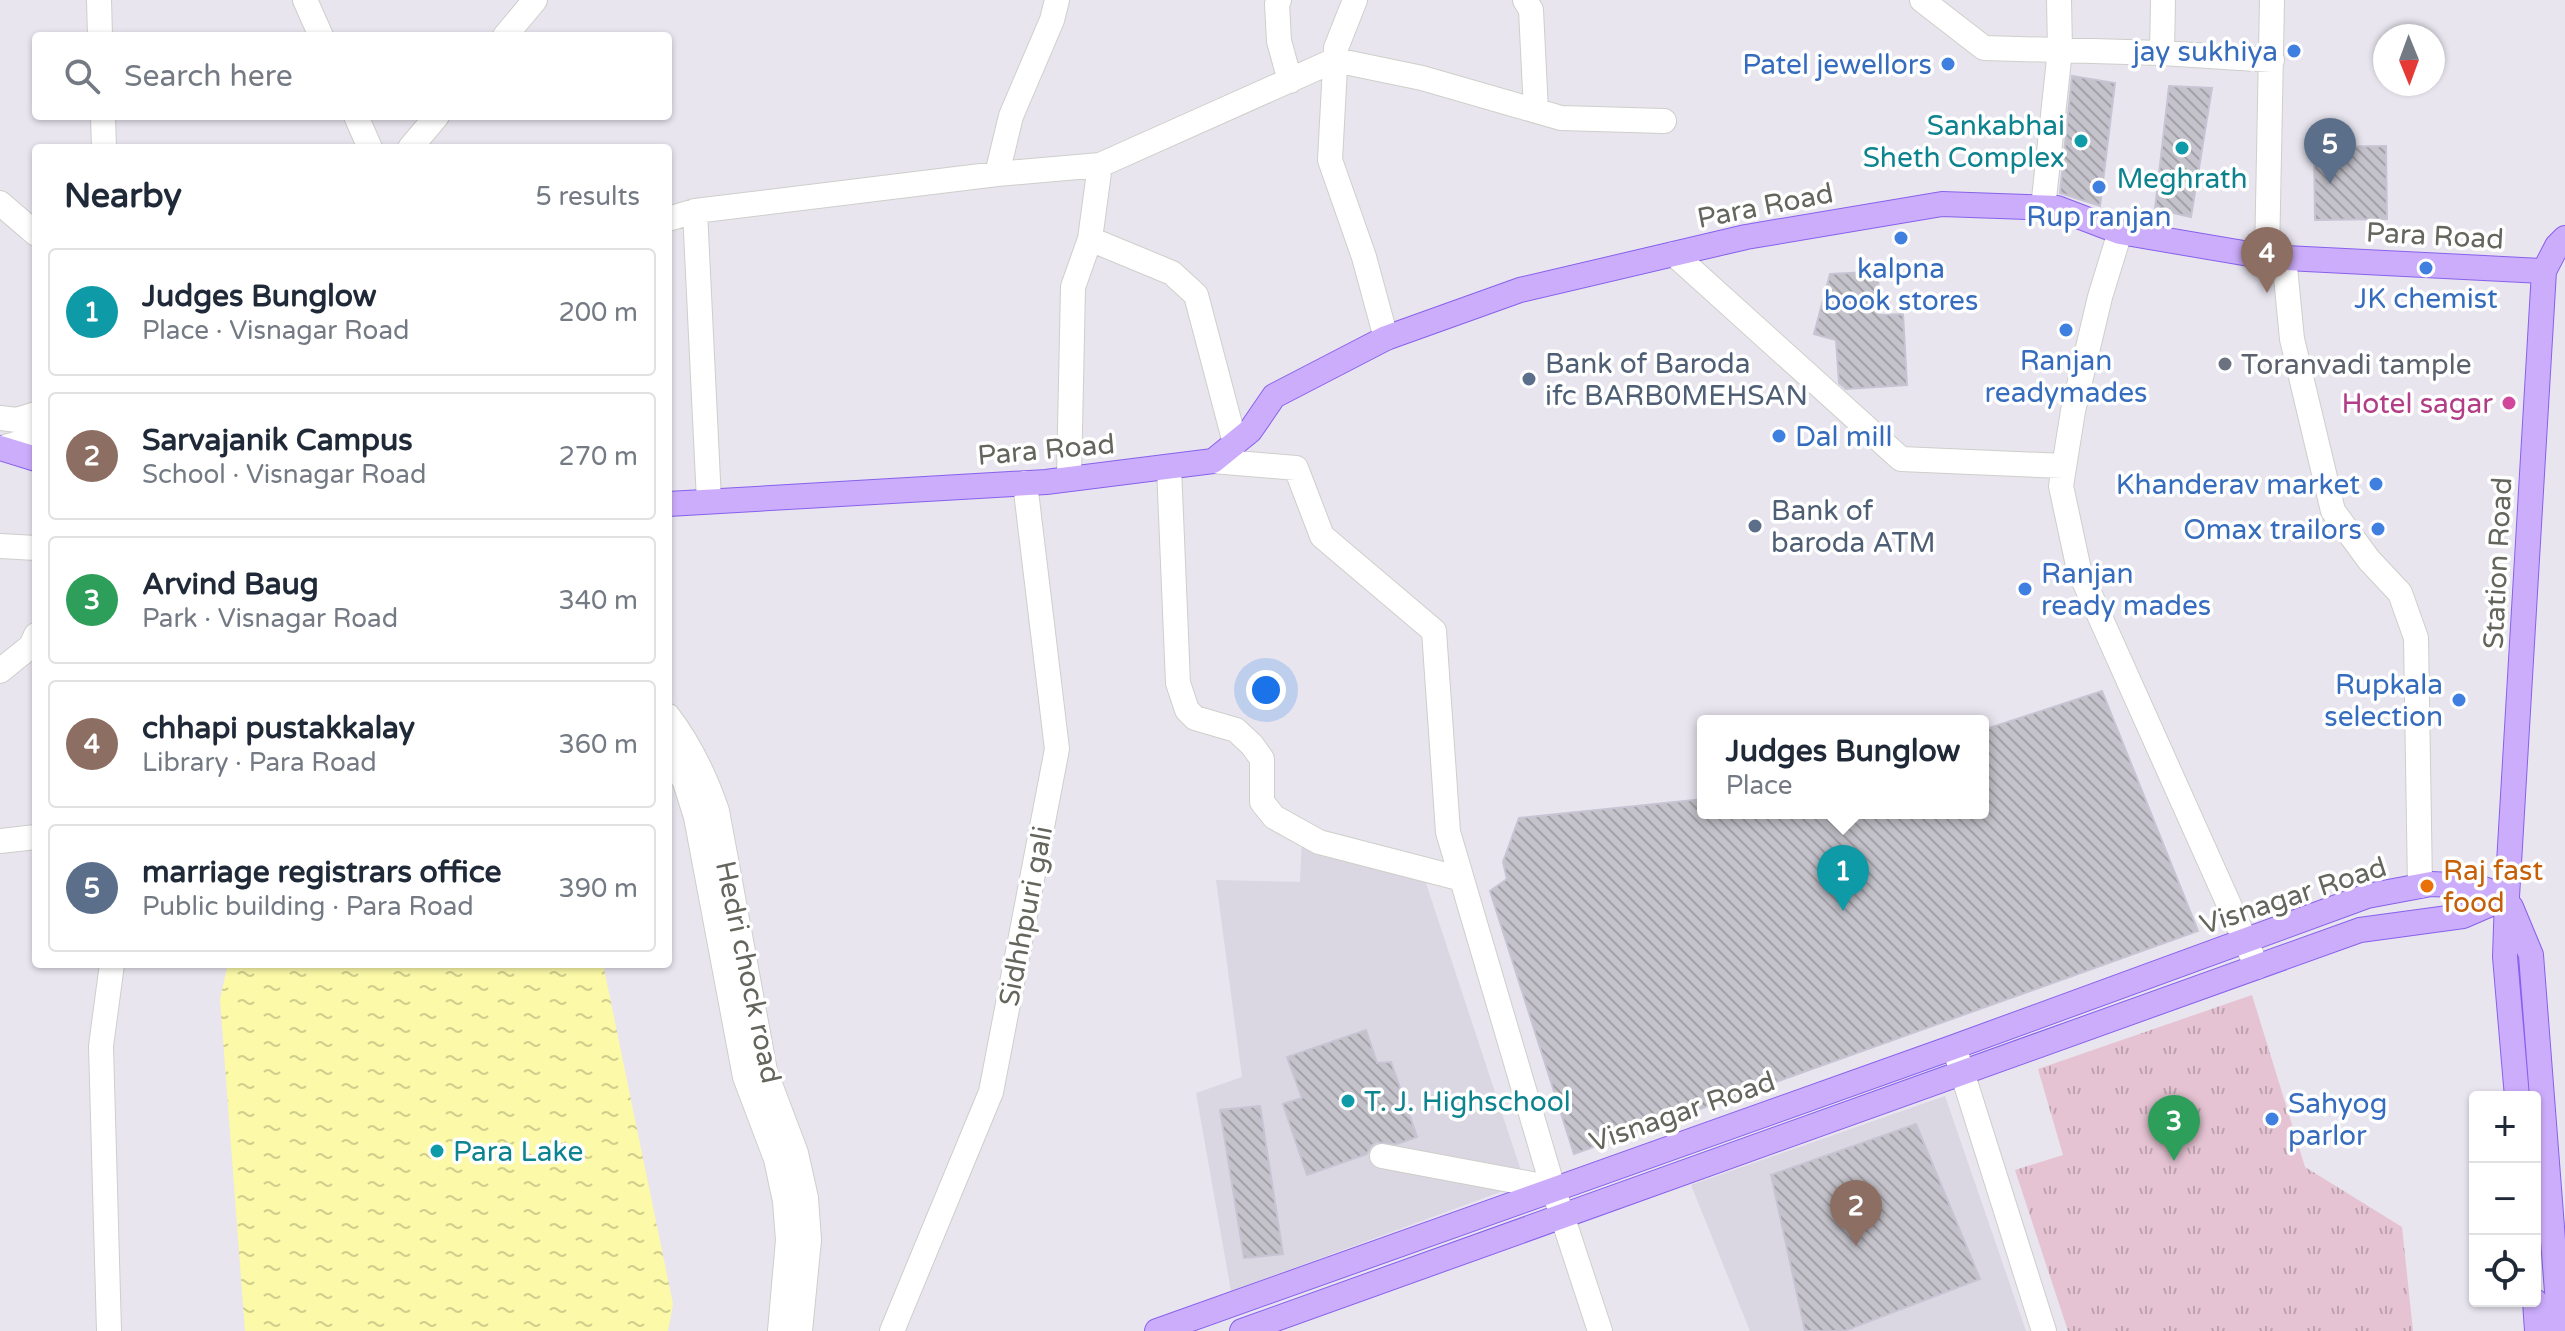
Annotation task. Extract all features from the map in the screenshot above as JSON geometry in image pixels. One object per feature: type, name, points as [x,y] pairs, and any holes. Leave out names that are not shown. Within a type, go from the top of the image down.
[{"type":"main road","name":"Para Road","points":[[672,504],[1025,483],[1213,461],[1250,431],[1274,396],[1386,338],[1520,290],[1746,237],[1942,204],[2057,208],[2120,232],[2275,257],[2544,271]]},
{"type":"main road","name":"Station Road","points":[[2516,1091],[2505,957],[2507,897],[2544,271],[2557,246],[2565,238]]},
{"type":"main road","points":[[1,448],[32,458]]},
{"type":"main road","name":"Visnagar Road","points":[[1157,1331],[2367,896],[2420,886],[2475,886],[2507,897]]},
{"type":"main road","name":"Station Road","points":[[2507,897],[2531,955],[2552,1267],[2549,1321]]},
{"type":"main road","name":"Visnagar Road","points":[[1242,1331],[2360,930],[2463,916],[2507,897]]},
{"type":"street","points":[[99,0],[100,32]]},
{"type":"street","points":[[305,0],[319,32]]},
{"type":"street","points":[[508,32],[535,0]]},
{"type":"street","points":[[997,174],[1011,116],[1052,20],[1057,0]]},
{"type":"street","points":[[1279,0],[1279,41],[1290,81]]},
{"type":"street","points":[[1355,0],[1336,48],[1330,160],[1364,257],[1386,338]]},
{"type":"street","points":[[1525,0],[1531,10],[1536,111]]},
{"type":"street","points":[[1922,0],[1984,48],[2162,53],[2272,60]]},
{"type":"street","points":[[2043,208],[2060,50],[2059,0]]},
{"type":"street","points":[[2162,53],[2163,0]]},
{"type":"street","points":[[2272,0],[2275,257],[2308,414],[2333,511],[2369,560],[2400,593],[2416,638],[2420,886]]},
{"type":"street","points":[[672,218],[695,211],[997,174],[1100,165],[1335,60],[1422,78],[1561,118],[1664,121]]},
{"type":"street","points":[[103,120],[104,144]]},
{"type":"street","points":[[358,120],[368,144]]},
{"type":"street","points":[[413,144],[434,120]]},
{"type":"street","points":[[1069,477],[1073,287],[1090,239],[1100,165]]},
{"type":"street","points":[[0,203],[32,231]]},
{"type":"street","points":[[695,211],[709,501]]},
{"type":"street","points":[[2120,232],[2100,297],[2073,411],[2061,486],[2079,570],[2257,967]]},
{"type":"street","points":[[1090,239],[1172,273],[1196,295],[1235,443]]},
{"type":"street","points":[[1674,254],[1901,459],[2064,466]]},
{"type":"street","points":[[0,418],[17,420],[32,415]]},
{"type":"street","points":[[1,448],[32,439]]},
{"type":"street","points":[[1213,461],[1296,468],[1322,536],[1434,631],[1448,832],[1553,1188],[1600,1331]]},
{"type":"street","points":[[1169,467],[1178,683],[1187,710],[1195,718],[1236,730],[1252,745],[1262,759],[1262,802],[1274,817],[1319,842],[1462,879]]},
{"type":"street","name":"Sidhhpuri gali","points":[[892,1331],[991,1092],[1057,749],[1025,483]]},
{"type":"street","points":[[0,546],[32,548]]},
{"type":"street","points":[[0,671],[32,644]]},
{"type":"street","name":"Hedri chock road","points":[[672,721],[684,736],[704,774],[717,811],[765,1071],[796,1153],[806,1198],[809,1240],[800,1331]]},
{"type":"street","name":"Hedri chock road","points":[[672,758],[685,782],[696,817],[745,1077],[776,1159],[785,1201],[788,1240],[780,1331]]},
{"type":"street","points":[[0,841],[32,837]]},
{"type":"street","points":[[109,1331],[101,1046],[111,968]]},
{"type":"street","points":[[1954,1047],[2044,1331]]},
{"type":"street","points":[[1382,1156],[1553,1188]]},
{"type":"shaded area","points":[[1302,839],[1421,868],[1525,1183],[1231,1291],[1196,1093],[1242,1077],[1216,880],[1300,882]]},
{"type":"shaded area","points":[[1945,1096],[2026,1331],[1750,1331],[1691,1185]]},
{"type":"green space","points":[[2252,995],[2305,1167],[2402,1227],[2413,1331],[2068,1331],[2015,1170],[2063,1155],[2038,1069]]},
{"type":"water","name":"Para Lake","points":[[227,968],[604,968],[673,1304],[668,1331],[245,1331],[220,999]]},
{"type":"building","name":"Sankabhai Sheth Complex","points":[[2072,76],[2115,83],[2100,206],[2060,193]]},
{"type":"building","name":"Meghrath","points":[[2169,86],[2212,88],[2191,217],[2155,209]]},
{"type":"building","points":[[2386,146],[2387,219],[2315,220],[2314,147]]},
{"type":"building","points":[[1869,272],[1869,275],[1878,274],[1880,315],[1903,314],[1907,385],[1846,389],[1839,383],[1836,340],[1814,334],[1830,274]]},
{"type":"building","points":[[2102,691],[2198,931],[1574,1154],[1490,891],[1507,879],[1503,862],[1519,818],[1697,800],[1697,819],[1989,819],[1989,728]]},
{"type":"building","name":"T. J. Highschool","points":[[1366,1030],[1377,1063],[1391,1062],[1417,1137],[1397,1144],[1376,1142],[1367,1154],[1307,1175],[1283,1104],[1302,1098],[1287,1057]]},
{"type":"building","points":[[1260,1106],[1283,1254],[1244,1258],[1220,1110]]},
{"type":"building","points":[[1916,1124],[1980,1279],[1844,1331],[1805,1331],[1771,1175]]},
{"type":"place","name":"jay sukhiya","points":[[2294,51]]},
{"type":"place","name":"Patel jewellors","points":[[1948,64]]},
{"type":"place","name":"Sankabhai Sheth Complex","points":[[2081,141]]},
{"type":"place","name":"Meghrath","points":[[2182,148]]},
{"type":"place","name":"marriage registrars office","points":[[2330,184]]},
{"type":"place","name":"Rup ranjan","points":[[2099,187]]},
{"type":"place","name":"kalpna book stores","points":[[1901,238]]},
{"type":"place","name":"JK chemist","points":[[2426,268]]},
{"type":"place","name":"chhapi pustakkalay","points":[[2267,293]]},
{"type":"place","name":"Ranjan readymades","points":[[2066,330]]},
{"type":"place","name":"Toranvadi tample","points":[[2225,364]]},
{"type":"place","name":"Bank of Baroda ifc BARB0MEHSAN","points":[[1529,379]]},
{"type":"place","name":"Hotel sagar","points":[[2509,403]]},
{"type":"place","name":"Dal mill","points":[[1779,436]]},
{"type":"place","name":"Khanderav market","points":[[2376,484]]},
{"type":"place","name":"Bank of baroda ATM","points":[[1755,526]]},
{"type":"place","name":"Omax trailors","points":[[2378,529]]},
{"type":"place","name":"Ranjan ready mades","points":[[2025,589]]},
{"type":"place","name":"Rupkala selection","points":[[2459,700]]},
{"type":"place","name":"Raj fast food","points":[[2427,886]]},
{"type":"place","name":"Judges Bunglow","points":[[1843,911]]},
{"type":"place","name":"T. J. Highschool","points":[[1348,1101]]},
{"type":"place","name":"Sahyog parlor","points":[[2272,1119]]},
{"type":"place","name":"Para Lake","points":[[437,1151]]},
{"type":"place","name":"Arvind Baug","points":[[2174,1161]]},
{"type":"place","name":"Sarvajanik Campus","points":[[1856,1246]]}]
